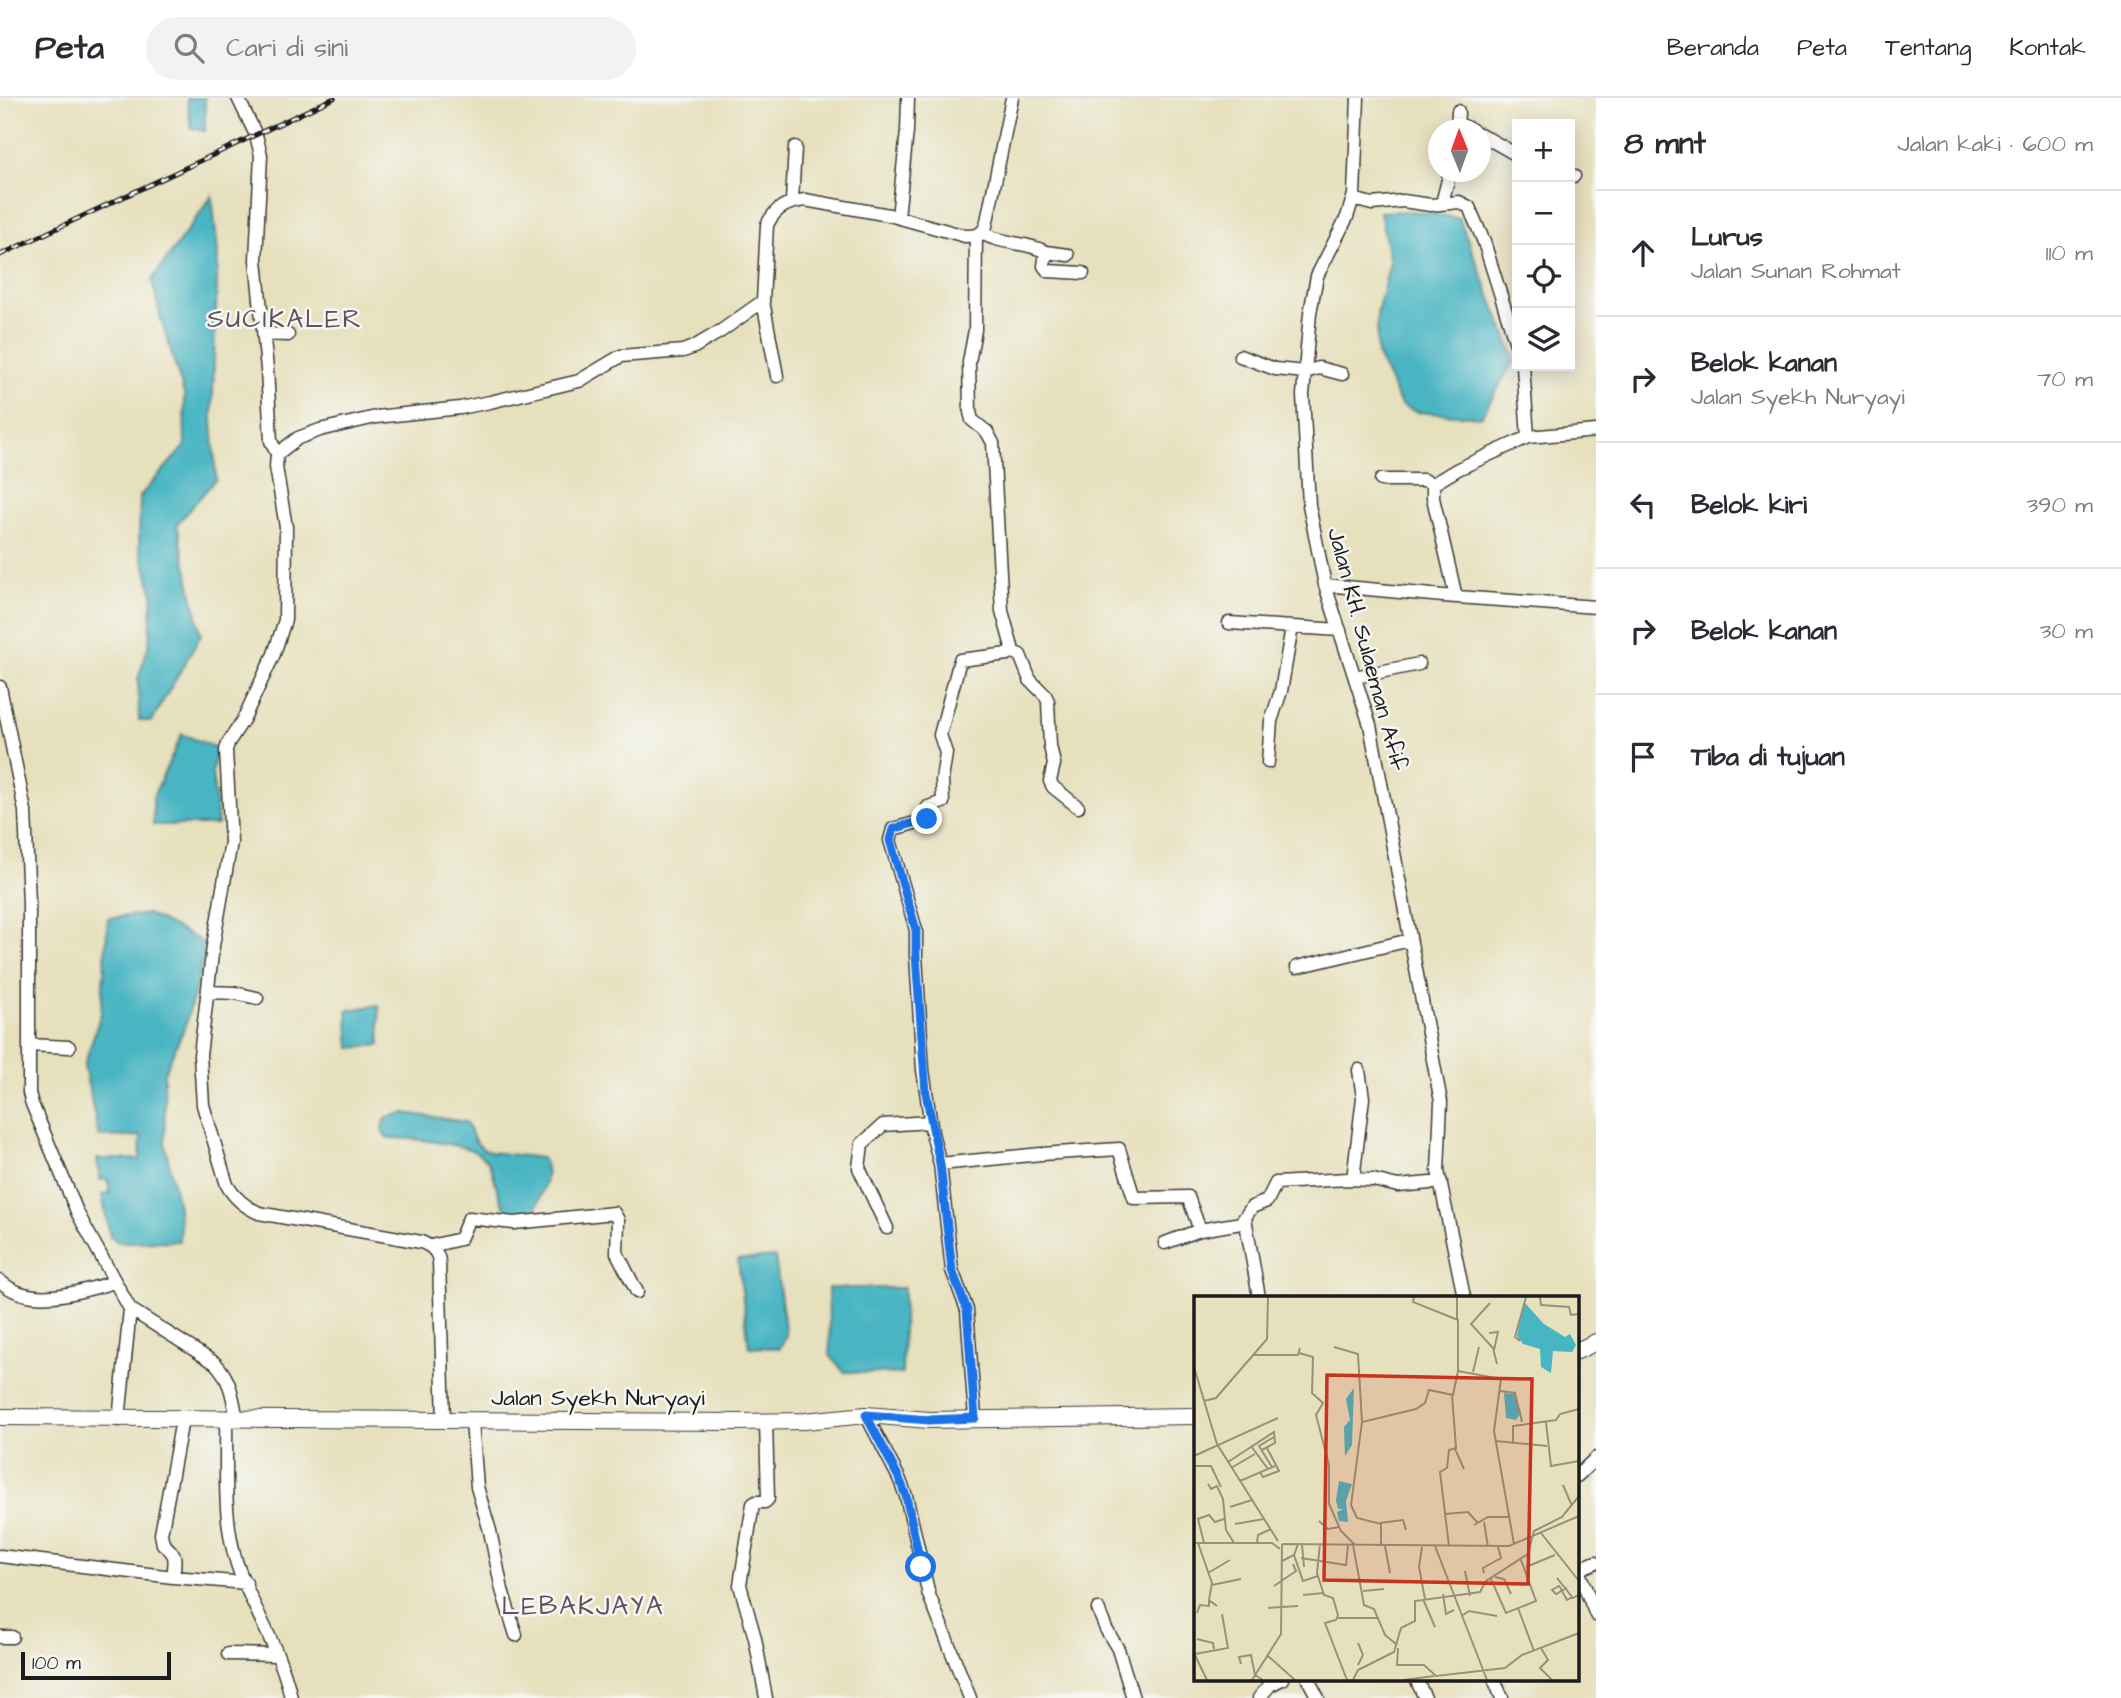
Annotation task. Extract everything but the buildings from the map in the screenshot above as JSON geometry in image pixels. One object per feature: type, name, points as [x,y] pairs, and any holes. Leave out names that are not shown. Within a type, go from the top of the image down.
[{"type":"main road","points":[[1578,1351],[1596,1342]]},
{"type":"main road","name":"Jalan Syekh Nuryayi","points":[[0,1417],[120,1420],[766,1421],[866,1415],[929,1420],[1194,1416]]},
{"type":"street","points":[[238,98],[256,135],[261,155],[256,260],[271,441],[277,454],[276,467],[286,527],[285,620],[281,637],[268,666],[226,750],[231,842],[224,874],[200,1055],[202,1105],[227,1185],[231,1193],[248,1209],[421,1242],[430,1246],[439,1261],[444,1420]]},
{"type":"street","points":[[898,217],[908,98]]},
{"type":"street","points":[[1011,651],[1002,611],[993,443],[987,432],[972,420],[968,362],[975,330],[979,235],[986,226],[1012,98]]},
{"type":"street","name":"Jalan KH. Sulaeman Afif","points":[[1360,99],[1353,199],[1347,217],[1317,276],[1310,313],[1303,395],[1309,505],[1325,585],[1370,725],[1441,1102],[1438,1171],[1464,1296]]},
{"type":"street","points":[[1491,140],[1512,152]]},
{"type":"street","points":[[792,201],[795,147]]},
{"type":"street","points":[[1442,203],[1447,182]]},
{"type":"street","points":[[1353,199],[1372,204],[1403,201],[1431,205],[1459,202],[1469,207],[1512,332]]},
{"type":"street","points":[[777,376],[763,301],[767,225],[771,216],[792,201],[805,200],[898,217],[965,236],[979,235],[1068,256]]},
{"type":"street","points":[[1046,252],[1044,266],[1048,271],[1083,273]]},
{"type":"street","points":[[277,454],[298,438],[320,430],[376,417],[460,408],[559,387],[579,381],[621,356],[683,351],[721,331],[763,301]]},
{"type":"street","points":[[264,334],[288,335]]},
{"type":"street","points":[[1240,356],[1275,369],[1305,372],[1319,368],[1342,374]]},
{"type":"street","points":[[1523,371],[1528,437]]},
{"type":"street","points":[[1433,484],[1458,469],[1528,437],[1596,431]]},
{"type":"street","points":[[1381,480],[1424,480],[1433,484]]},
{"type":"street","points":[[1433,484],[1433,498],[1456,597]]},
{"type":"street","points":[[1325,585],[1596,607]]},
{"type":"street","points":[[1229,623],[1340,630]]},
{"type":"street","points":[[1268,762],[1271,721],[1281,691],[1292,627]]},
{"type":"street","points":[[975,1418],[967,1310],[952,1270],[940,1164],[930,1122],[922,1062],[916,930],[892,850],[891,833],[896,828],[925,820],[928,807],[943,802],[942,780],[946,753],[940,735],[960,660],[994,657],[1011,651],[1020,655],[1030,680],[1048,701],[1050,746],[1054,764],[1050,781],[1053,787],[1078,807]]},
{"type":"street","points":[[1355,677],[1419,664]]},
{"type":"street","points":[[0,687],[25,811],[29,903],[29,1093],[32,1104],[78,1214],[130,1309],[215,1363],[223,1371],[231,1390],[228,1525],[237,1562],[291,1698]]},
{"type":"street","points":[[1297,967],[1410,940]]},
{"type":"street","points":[[208,992],[235,993],[257,998]]},
{"type":"street","points":[[29,1045],[69,1047]]},
{"type":"street","points":[[1353,1179],[1363,1098],[1359,1070]]},
{"type":"street","points":[[887,1228],[859,1168],[862,1144],[883,1125],[930,1122]]},
{"type":"street","points":[[940,1164],[1116,1148],[1122,1152],[1134,1198],[1188,1197],[1200,1230]]},
{"type":"street","points":[[1165,1243],[1200,1230],[1241,1223],[1253,1206],[1266,1200],[1276,1183],[1353,1179],[1398,1186],[1441,1182]]},
{"type":"street","points":[[430,1246],[460,1239],[469,1218],[514,1223],[614,1213],[618,1220],[617,1253],[636,1292]]},
{"type":"street","points":[[1245,1217],[1259,1296]]},
{"type":"street","points":[[0,1281],[14,1292],[34,1296],[66,1294],[116,1282]]},
{"type":"street","points":[[120,1420],[130,1309]]},
{"type":"street","points":[[866,1415],[906,1496],[929,1595],[970,1698]]},
{"type":"street","points":[[173,1577],[175,1556],[173,1551],[163,1544],[161,1534],[182,1420]]},
{"type":"street","points":[[472,1421],[477,1487],[516,1635]]},
{"type":"street","points":[[766,1421],[768,1499],[753,1504],[740,1585],[755,1638],[766,1698]]},
{"type":"street","points":[[1578,1475],[1596,1458]]},
{"type":"street","points":[[0,1556],[246,1583]]},
{"type":"street","points":[[1578,1570],[1596,1562]]},
{"type":"street","points":[[1578,1572],[1596,1615]]},
{"type":"street","points":[[1098,1609],[1118,1649],[1133,1698]]},
{"type":"street","points":[[228,1654],[276,1655]]},
{"type":"street","points":[[1259,1698],[1270,1685],[1280,1680]]},
{"type":"street","points":[[1309,1680],[1318,1698]]},
{"type":"street","points":[[1416,1680],[1425,1698]]},
{"type":"street","points":[[1494,1680],[1502,1698]]},
{"type":"water","points":[[187,98],[205,98],[205,131],[191,128]]},
{"type":"water","points":[[212,196],[218,253],[212,419],[216,479],[177,524],[201,635],[151,722],[139,720],[138,679],[149,644],[153,594],[139,546],[140,496],[185,446],[184,394],[152,280]]},
{"type":"water","points":[[1412,211],[1459,218],[1512,351],[1512,364],[1481,417],[1416,412],[1401,405],[1377,354],[1377,313],[1390,262],[1380,212]]},
{"type":"water","points":[[182,734],[217,748],[212,772],[218,825],[153,825],[153,797]]},
{"type":"water","points":[[148,914],[207,944],[186,1024],[164,1073],[165,1144],[177,1202],[179,1241],[118,1242],[110,1237],[102,1195],[110,1193],[107,1179],[100,1180],[97,1159],[140,1159],[141,1136],[99,1137],[84,1066],[101,1013],[108,918]]},
{"type":"water","points":[[379,1005],[380,1045],[350,1048],[347,1010]]},
{"type":"water","points":[[405,1113],[466,1122],[475,1141],[483,1149],[542,1158],[546,1176],[536,1208],[523,1214],[514,1214],[507,1210],[488,1163],[470,1149],[434,1142],[388,1138],[382,1128],[387,1117]]},
{"type":"water","points":[[775,1257],[786,1335],[780,1348],[749,1347],[738,1260]]},
{"type":"water","points":[[828,1288],[904,1288],[902,1374],[844,1372],[830,1355]]},
{"type":"railway","points":[[0,255],[334,98]]},
{"type":"district","name":"SUCIKALER","points":[[285,319]]},
{"type":"district","name":"LEBAKJAYA","points":[[583,1606]]},
{"type":"route","points":[[921,1567],[906,1496],[866,1415],[929,1420],[975,1418],[967,1310],[952,1270],[940,1164],[932,1133],[922,1062],[916,930],[890,840],[893,829],[927,819]]}]
